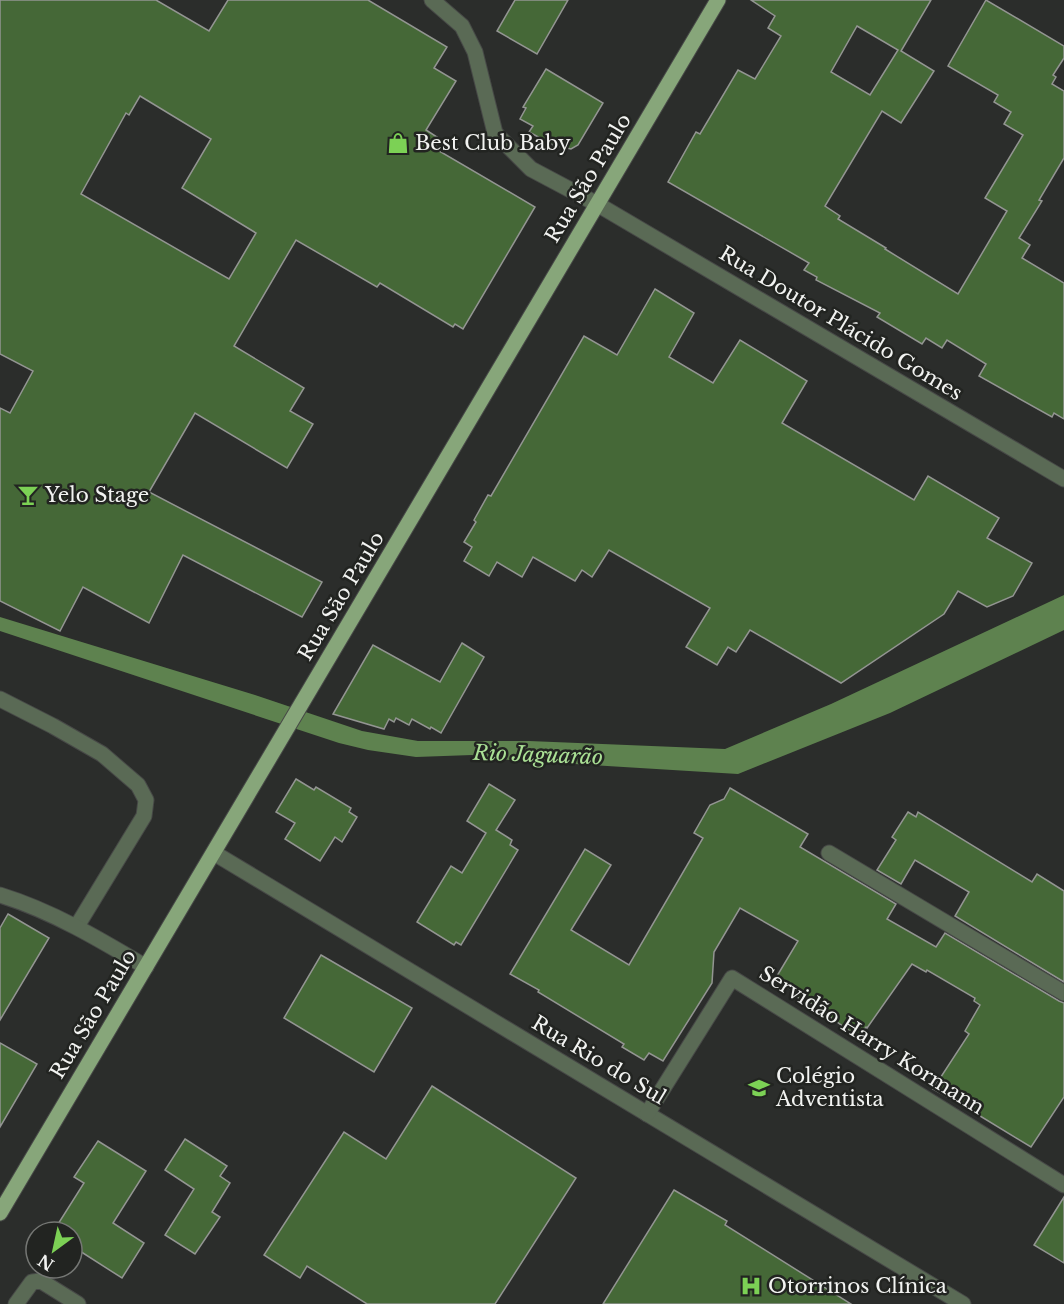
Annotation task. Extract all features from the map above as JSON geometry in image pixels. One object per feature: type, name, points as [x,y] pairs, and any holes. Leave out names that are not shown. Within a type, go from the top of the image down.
[{"type":"main road","name":"Rua São Paulo","points":[[0,1213],[718,0]]},
{"type":"street","name":"Rua Doutor Plácido Gomes","points":[[432,0],[462,26],[475,52],[495,133],[531,168],[597,204],[1064,479]]},
{"type":"street","points":[[0,699],[102,754],[138,785],[146,800],[144,816],[76,926]]},
{"type":"street","name":"Rua Rio do Sul","points":[[213,853],[963,1304]]},
{"type":"street","points":[[829,854],[1064,993]]},
{"type":"street","points":[[0,895],[76,926],[146,967]]},
{"type":"street","name":"Servidão Harry Kormann","points":[[647,1114],[732,978],[1064,1185]]},
{"type":"street","points":[[16,1304],[32,1282],[41,1281],[78,1304]]},
{"type":"water","name":"Rio Jaguarão","points":[[1064,595],[1064,630],[890,713],[738,774],[509,760],[472,755],[416,757],[368,750],[339,743],[0,631],[0,617],[255,695],[362,731],[418,741],[529,741],[725,749],[831,704]]},
{"type":"building","points":[[0,0],[156,0],[209,31],[228,0],[368,0],[447,47],[434,68],[456,81],[426,130],[440,139],[434,148],[535,207],[463,329],[455,324],[453,327],[380,283],[377,287],[296,240],[234,346],[304,388],[290,411],[313,424],[287,468],[195,413],[149,492],[322,582],[302,617],[183,555],[149,623],[83,587],[60,631],[0,601],[0,408],[10,413],[33,371],[0,354]],"holes":[[[140,96],[211,139],[182,188],[256,233],[229,279],[81,194],[126,113],[129,115]]]},
{"type":"building","points":[[515,0],[568,0],[537,54],[497,31]]},
{"type":"building","points":[[751,0],[931,0],[901,51],[934,71],[901,123],[882,111],[825,206],[840,216],[838,219],[958,294],[1007,211],[985,198],[1023,135],[1004,124],[1011,112],[994,102],[998,95],[948,66],[986,0],[1064,46],[1064,58],[1053,75],[1056,77],[1052,84],[1064,91],[1064,158],[1039,200],[1042,201],[1019,238],[1030,245],[1022,258],[1064,283],[1064,419],[1054,413],[1052,417],[979,376],[986,364],[947,340],[942,348],[926,338],[922,344],[877,317],[880,313],[816,280],[817,277],[804,270],[809,263],[668,182],[696,132],[700,134],[738,70],[755,79],[781,36],[768,28],[775,16]],"holes":[[[857,26],[898,50],[870,95],[831,72]]]},
{"type":"building","points":[[546,69],[603,103],[578,145],[571,149],[553,145],[529,132],[533,126],[520,119],[526,108],[523,107]]},
{"type":"building","points":[[655,289],[694,313],[669,357],[713,383],[740,340],[807,381],[782,423],[914,500],[928,476],[999,518],[987,538],[1032,563],[1013,596],[987,607],[958,591],[944,614],[841,683],[750,630],[736,652],[728,647],[717,665],[686,647],[710,608],[609,550],[592,577],[582,570],[575,581],[533,557],[522,577],[497,562],[489,576],[464,561],[472,547],[464,542],[476,522],[474,520],[488,495],[491,496],[584,336],[617,355]]},
{"type":"building","points":[[462,643],[484,657],[441,733],[412,719],[409,725],[396,718],[394,722],[389,719],[384,729],[333,714],[373,645],[440,682]]},
{"type":"building","points":[[296,779],[314,790],[316,787],[351,808],[349,812],[357,817],[342,842],[335,837],[320,861],[285,839],[295,823],[276,812]]},
{"type":"building","points":[[489,784],[515,800],[496,830],[512,840],[510,845],[518,850],[461,945],[456,942],[454,945],[417,922],[451,866],[462,873],[486,833],[467,821]]},
{"type":"building","points":[[730,788],[808,834],[800,847],[896,904],[887,919],[936,947],[945,933],[1064,1003],[1064,1097],[1031,1147],[933,1089],[969,1034],[965,1031],[980,1005],[974,1001],[975,998],[927,970],[926,972],[912,964],[867,1028],[858,1037],[809,1002],[791,994],[793,990],[774,981],[798,941],[740,908],[714,952],[712,983],[663,1061],[649,1053],[644,1060],[622,1047],[624,1044],[510,974],[585,849],[611,865],[571,930],[629,965],[703,838],[694,833],[710,805],[724,799]]},
{"type":"building","points":[[908,812],[916,817],[918,812],[1032,882],[1037,874],[1064,891],[1064,982],[955,916],[969,892],[915,860],[901,884],[877,870],[896,840],[892,837]]},
{"type":"building","points":[[8,914],[49,938],[0,1020],[0,928]]},
{"type":"building","points":[[321,955],[412,1008],[374,1072],[284,1018]]},
{"type":"building","points":[[0,1043],[37,1064],[0,1127]]},
{"type":"building","points":[[432,1086],[576,1178],[495,1304],[367,1304],[307,1266],[300,1278],[264,1255],[344,1132],[386,1159]]},
{"type":"building","points":[[185,1139],[227,1166],[220,1176],[230,1183],[212,1212],[220,1217],[195,1254],[165,1235],[194,1189],[165,1170]]},
{"type":"building","points":[[98,1141],[146,1171],[113,1223],[144,1243],[122,1278],[84,1254],[84,1220],[61,1220],[84,1183],[74,1177]]},
{"type":"building","points":[[674,1190],[727,1221],[725,1225],[851,1304],[603,1304]]},
{"type":"building","points":[[1064,1197],[1064,1263],[1034,1245]]},
{"type":"place","name":"Best Club Baby","points":[[398,143]]},
{"type":"place","name":"Yelo Stage","points":[[28,495]]},
{"type":"place","name":"Colégio Adventista","points":[[759,1088]]},
{"type":"place","name":"Otorrinos Clínica","points":[[751,1286]]}]
